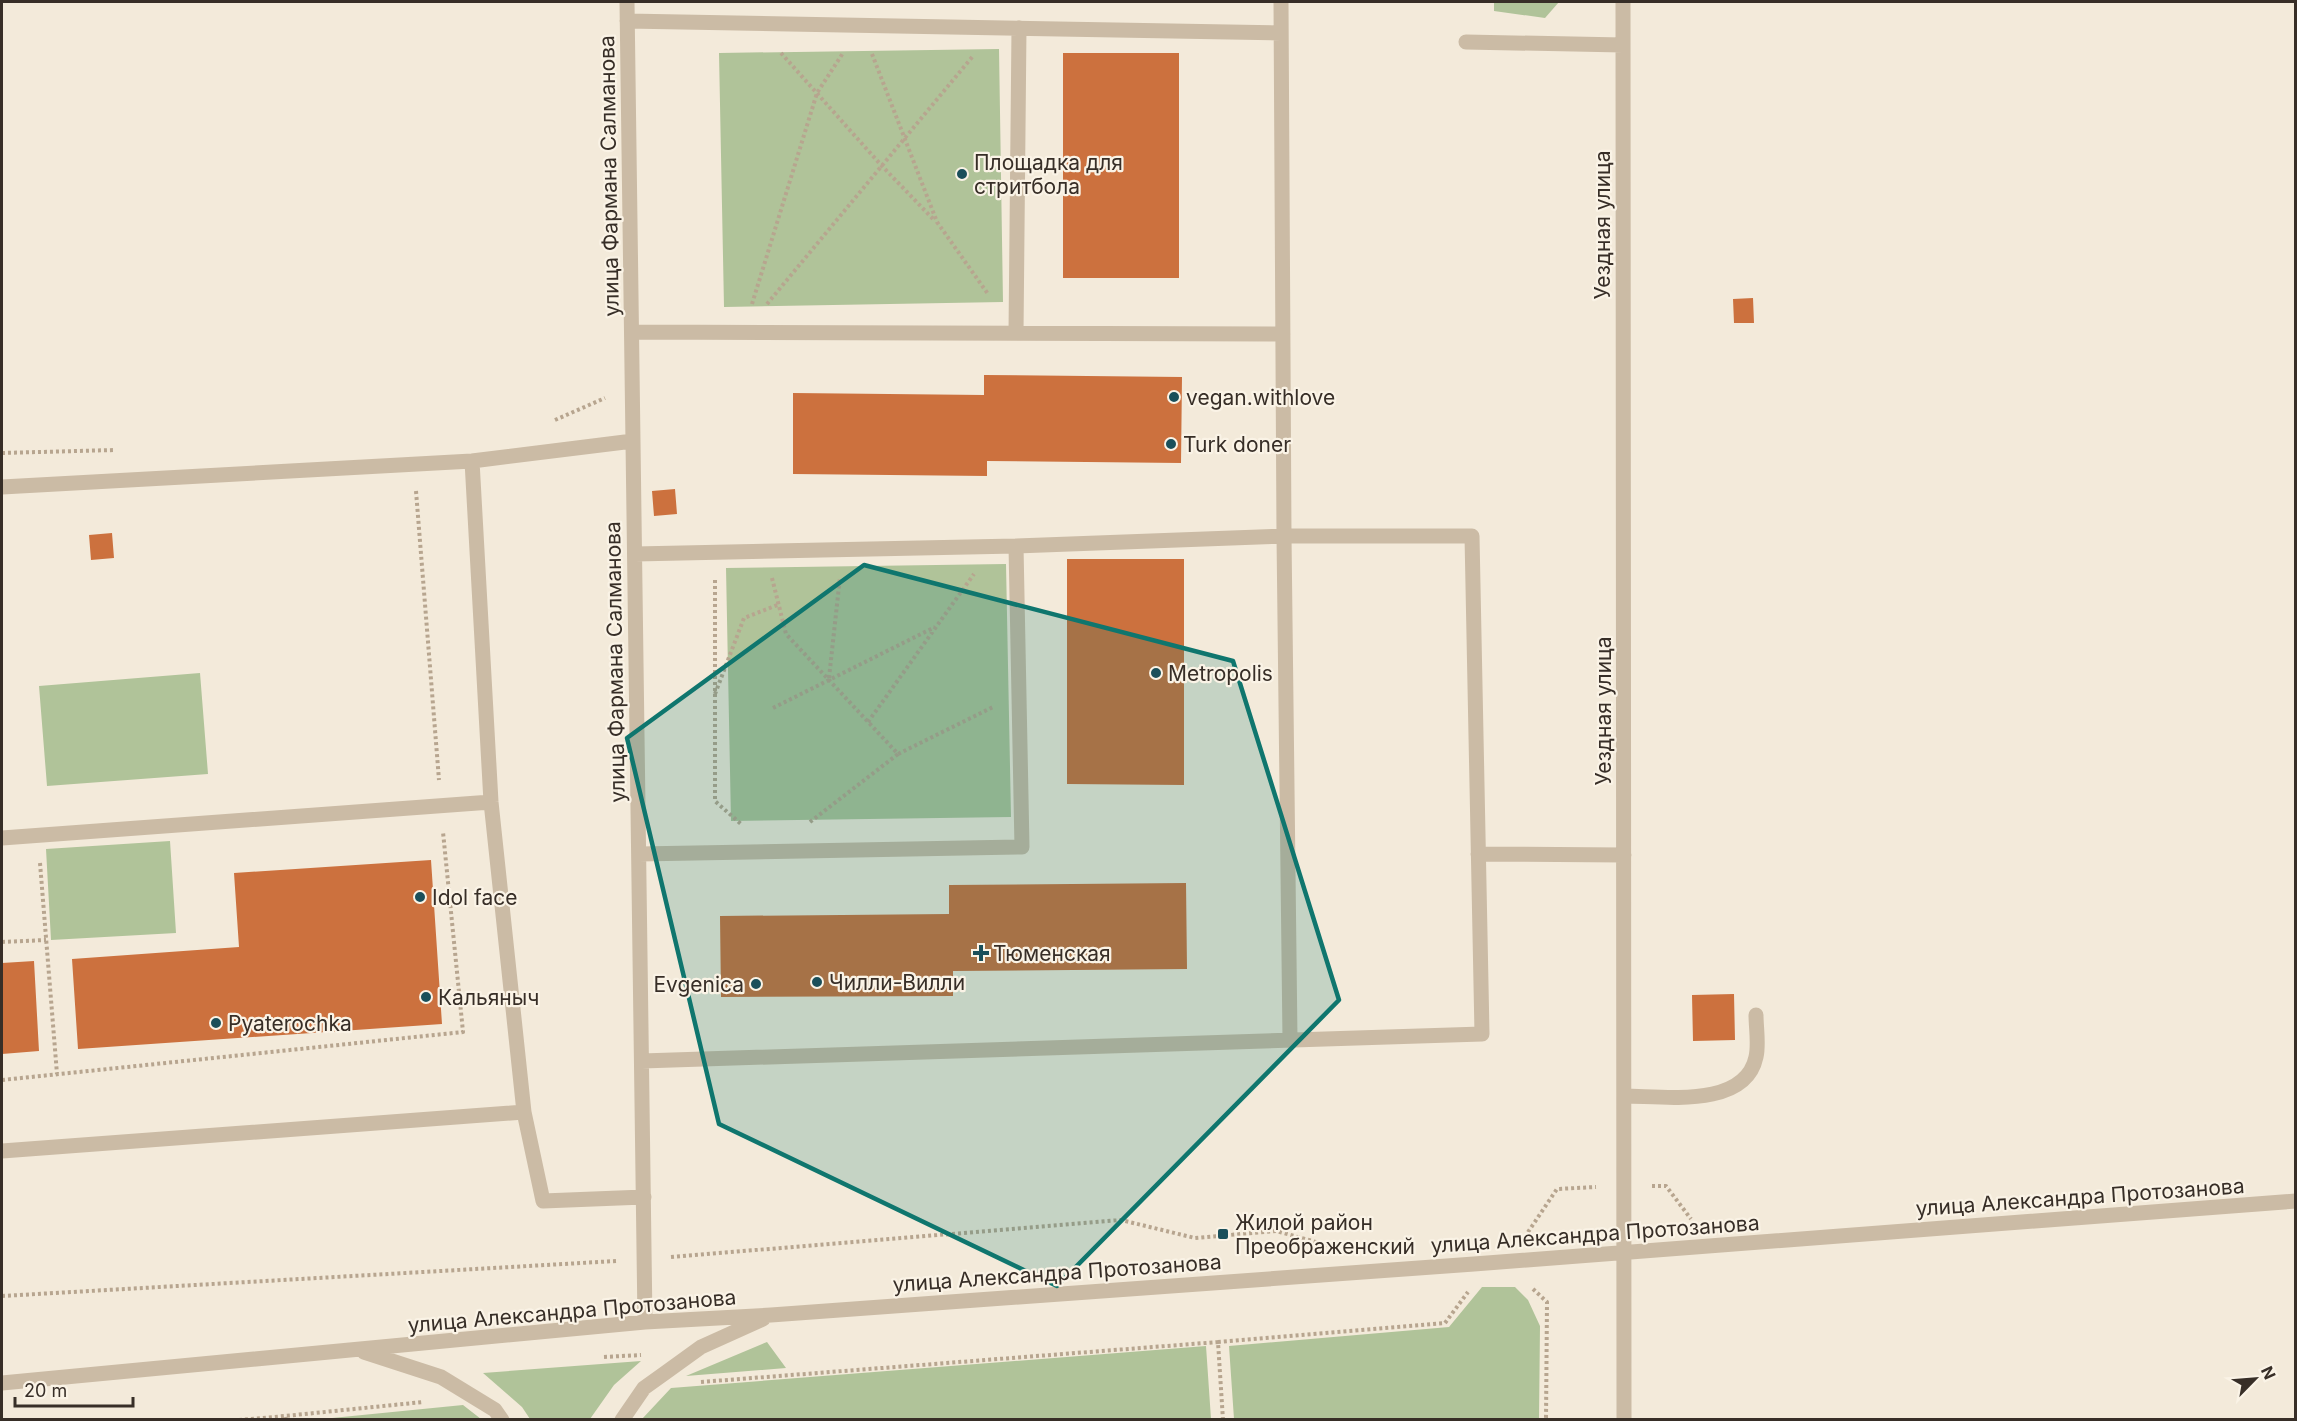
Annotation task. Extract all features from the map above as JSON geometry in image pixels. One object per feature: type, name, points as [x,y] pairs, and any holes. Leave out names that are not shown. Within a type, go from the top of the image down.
[{"type":"street","name":"улица Фармана Салманова","points":[[627,2],[645,1322]]},
{"type":"street","points":[[1281,2],[1290,1040]]},
{"type":"street","name":"Уездная улица","points":[[1623,2],[1624,1419]]},
{"type":"street","points":[[627,21],[1281,33]]},
{"type":"street","points":[[1016,333],[1019,28]]},
{"type":"street","points":[[1466,42],[1623,45]]},
{"type":"street","points":[[632,332],[1283,334]]},
{"type":"street","points":[[2,487],[472,461],[633,441]]},
{"type":"street","points":[[472,461],[491,802],[524,1113],[543,1201],[644,1197]]},
{"type":"street","points":[[635,554],[994,547],[1284,536],[1472,536],[1482,1034],[642,1061]]},
{"type":"street","points":[[639,854],[1022,847],[1016,546]]},
{"type":"street","points":[[2,838],[491,802]]},
{"type":"street","points":[[1478,854],[1624,855]]},
{"type":"street","points":[[1624,1096],[1711,1096],[1734,1087],[1752,1069],[1757,1055],[1756,1015]]},
{"type":"street","points":[[2,1151],[524,1113]]},
{"type":"street","name":"улица Александра Протозанова","points":[[2,1383],[645,1322],[771,1315],[1624,1253],[2295,1201]]},
{"type":"street","points":[[622,1419],[644,1388],[701,1347],[771,1315]]},
{"type":"street","points":[[358,1351],[441,1377],[495,1410],[502,1419]]},
{"type":"path","points":[[754,23],[881,165],[937,222],[1016,333]]},
{"type":"path","points":[[744,333],[817,93],[861,25]]},
{"type":"path","points":[[861,25],[937,222]]},
{"type":"path","points":[[744,333],[904,137],[997,28]]},
{"type":"path","points":[[545,424],[607,397]]},
{"type":"path","points":[[2,453],[119,450]]},
{"type":"path","points":[[2,1080],[463,1032],[441,806],[414,464]]},
{"type":"path","points":[[868,722],[994,547]]},
{"type":"path","points":[[829,678],[844,549]]},
{"type":"path","points":[[764,551],[780,604],[786,634],[898,754]]},
{"type":"path","points":[[715,552],[715,801],[771,852],[898,754],[1019,694]]},
{"type":"path","points":[[714,696],[744,618],[780,604]]},
{"type":"path","points":[[773,708],[829,678],[936,627]]},
{"type":"path","points":[[38,836],[57,1074]]},
{"type":"path","points":[[2,942],[46,940]]},
{"type":"path","points":[[2,1296],[644,1259],[1121,1220],[1195,1238]]},
{"type":"path","points":[[1531,1287],[1547,1302],[1546,1419]]},
{"type":"path","points":[[594,1358],[642,1355],[679,1384],[1218,1342],[1445,1323],[1470,1289]]},
{"type":"path","points":[[1218,1342],[1223,1419]]},
{"type":"path","points":[[239,1419],[285,1418],[432,1401],[450,1383]]},
{"type":"highlighted area","points":[[864,565],[1233,661],[1339,1000],[1057,1286],[719,1124],[627,738]]},
{"type":"green space","points":[[1494,2],[1559,2],[1545,18],[1494,11]]},
{"type":"green space","points":[[999,49],[1003,302],[724,307],[719,53]]},
{"type":"green space","points":[[1006,564],[1011,817],[731,821],[726,568]]},
{"type":"green space","points":[[200,673],[208,774],[47,786],[39,686]]},
{"type":"green space","points":[[170,841],[176,933],[51,940],[46,849]]},
{"type":"green space","points":[[1482,1287],[1515,1287],[1528,1300],[1540,1326],[1539,1419],[1234,1419],[1229,1346],[1449,1327]]},
{"type":"green space","points":[[767,1342],[786,1368],[686,1376]]},
{"type":"green space","points":[[1206,1346],[1211,1419],[642,1419],[671,1388]]},
{"type":"green space","points":[[641,1361],[614,1385],[590,1419],[530,1419],[522,1407],[483,1373]]},
{"type":"green space","points":[[463,1405],[481,1419],[322,1419]]},
{"type":"building","points":[[1063,53],[1179,53],[1179,278],[1063,278]]},
{"type":"building","points":[[1753,298],[1754,323],[1734,323],[1733,299]]},
{"type":"building","points":[[984,375],[1182,377],[1181,463],[987,461],[987,476],[793,474],[793,393],[984,395]]},
{"type":"building","points":[[675,489],[677,514],[654,516],[652,491]]},
{"type":"building","points":[[112,533],[114,558],[91,560],[89,535]]},
{"type":"building","points":[[1067,559],[1184,559],[1184,785],[1067,784]]},
{"type":"building","points":[[431,860],[442,1024],[78,1049],[72,959],[239,947],[234,873]]},
{"type":"building","points":[[1186,883],[1187,969],[953,971],[953,996],[721,997],[720,916],[949,914],[949,885]]},
{"type":"building","points":[[34,961],[39,1051],[2,1054],[2,963]]},
{"type":"building","points":[[1734,994],[1735,1040],[1693,1041],[1692,995]]},
{"type":"place","name":"Площадка для стритбола","points":[[962,174]]},
{"type":"place","name":"vegan.withlove","points":[[1174,397]]},
{"type":"place","name":"Turk doner","points":[[1171,444]]},
{"type":"place","name":"Metropolis","points":[[1156,673]]},
{"type":"place","name":"Idol face","points":[[420,897]]},
{"type":"place","name":"Тюменская","points":[[981,953]]},
{"type":"place","name":"Чилли-Вилли","points":[[817,982]]},
{"type":"place","name":"Evgenica","points":[[756,984]]},
{"type":"place","name":"Кальяныч","points":[[426,997]]},
{"type":"place","name":"Pyaterochka","points":[[216,1023]]},
{"type":"place","name":"Жилой район Преображенский","points":[[1223,1234]]}]
